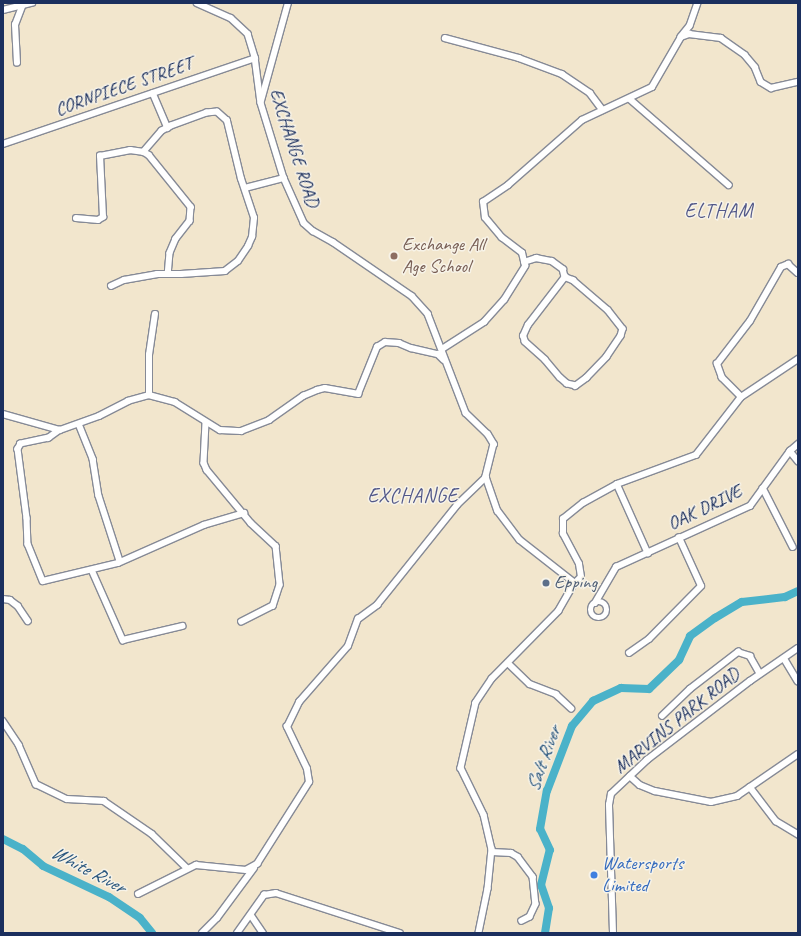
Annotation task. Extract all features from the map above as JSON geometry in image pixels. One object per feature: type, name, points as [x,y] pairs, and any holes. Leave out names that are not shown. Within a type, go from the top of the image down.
[{"type":"street","points":[[3,10],[22,7],[32,3]]},
{"type":"street","name":"EXCHANGE ROAD","points":[[197,3],[241,25],[248,34],[255,58],[261,103],[284,178],[299,215],[309,229],[333,242],[412,296],[428,314],[442,349],[444,360],[466,413],[488,434],[494,444],[486,477]]},
{"type":"street","points":[[261,103],[288,3]]},
{"type":"street","points":[[442,349],[484,322],[504,300],[524,269],[522,253],[502,238],[485,218],[483,202],[508,185],[582,120],[630,99],[654,84],[681,37],[690,26],[698,3]]},
{"type":"street","points":[[17,63],[15,25],[22,7]]},
{"type":"street","points":[[681,37],[689,34],[721,38],[745,55],[755,67],[761,82],[771,88],[798,82]]},
{"type":"street","points":[[445,38],[500,52],[562,74],[590,93],[603,110]]},
{"type":"street","name":"CORNPIECE STREET","points":[[3,144],[255,58]]},
{"type":"street","points":[[153,93],[168,128]]},
{"type":"street","points":[[630,99],[728,185]]},
{"type":"street","points":[[111,286],[142,276],[225,271],[238,261],[252,237],[254,227],[252,206],[244,188],[224,117],[217,112],[207,113],[168,128],[144,152]]},
{"type":"street","points":[[76,218],[98,220],[103,217],[99,160],[102,154],[130,150],[144,152],[150,155],[192,207],[190,221],[176,239],[170,253],[168,274]]},
{"type":"street","points":[[244,188],[284,178]]},
{"type":"street","points":[[524,262],[536,258],[552,261],[563,269],[566,277],[573,280],[608,310],[623,329],[621,336],[607,357],[587,378],[576,386],[567,384],[560,378],[545,360],[525,342],[523,336],[528,324],[566,277]]},
{"type":"street","points":[[741,397],[722,378],[717,364],[750,321],[781,267],[788,264],[798,273]]},
{"type":"street","points":[[149,395],[149,355],[155,314]]},
{"type":"street","points":[[244,513],[204,524],[161,546],[120,561],[92,570],[43,581],[28,544],[18,446],[49,438],[60,430],[79,424],[128,401],[149,395],[175,402],[206,423],[224,431],[245,430],[269,420],[303,396],[317,390],[325,388],[358,394],[377,347],[385,342],[399,343],[411,348],[438,354],[444,360]]},
{"type":"street","points":[[479,933],[492,852],[488,826],[462,773],[460,762],[477,700],[508,663],[559,611],[575,583],[581,576],[579,564],[563,534],[563,519],[583,503],[617,484],[696,455],[741,397],[798,359]]},
{"type":"street","points":[[3,414],[60,430]]},
{"type":"street","points":[[206,423],[204,463],[214,480],[276,546],[280,578],[273,606],[242,622]]},
{"type":"street","points":[[79,424],[93,459],[99,496],[120,561]]},
{"type":"street","name":"OAK DRIVE","points":[[595,602],[616,567],[746,508],[754,502],[790,452],[798,444]]},
{"type":"street","points":[[790,452],[798,461]]},
{"type":"street","points":[[202,933],[217,918],[255,866],[309,782],[307,769],[287,726],[299,702],[348,646],[358,619],[377,605],[457,505],[486,477],[498,511],[513,533],[575,583]]},
{"type":"street","points":[[617,484],[648,553]]},
{"type":"street","points":[[763,488],[793,547]]},
{"type":"street","points":[[629,653],[649,639],[701,586],[679,538]]},
{"type":"street","points":[[92,570],[123,640],[182,626]]},
{"type":"street","points":[[599,595],[607,610],[604,616],[600,618],[591,612],[595,602],[602,602]]},
{"type":"street","points":[[3,599],[10,600],[18,606],[28,621]]},
{"type":"street","name":"MARVINS PARK ROAD","points":[[613,933],[609,803],[611,794],[630,776],[760,673],[798,648]]},
{"type":"street","points":[[662,716],[690,689],[738,652],[750,656],[760,673]]},
{"type":"street","points":[[784,658],[798,681]]},
{"type":"street","points":[[508,663],[530,684],[556,694],[571,708]]},
{"type":"street","points":[[3,722],[19,745],[36,784],[67,799],[104,801],[160,840],[187,868]]},
{"type":"street","points":[[630,776],[640,785],[655,791],[706,802],[724,800],[750,787],[798,754]]},
{"type":"street","points":[[750,787],[776,821],[798,834]]},
{"type":"street","points":[[492,852],[511,853],[518,857],[533,876],[536,904],[530,917],[522,921]]},
{"type":"street","points":[[138,894],[187,868],[210,865],[246,870],[255,866]]},
{"type":"street","points":[[237,933],[264,895],[276,893],[400,933]]},
{"type":"street","points":[[251,915],[263,933]]},
{"type":"waterway","name":"Salt River","points":[[545,933],[549,908],[541,885],[550,850],[540,829],[547,791],[572,726],[593,701],[621,688],[649,689],[679,660],[690,636],[715,618],[742,602],[785,597],[798,591]]},
{"type":"waterway","name":"White River","points":[[3,839],[23,849],[43,866],[109,897],[140,918],[152,933]]},
{"type":"place","name":"Exchange All Age School","points":[[394,256]]},
{"type":"place","name":"Epping","points":[[546,583]]},
{"type":"place","name":"Watersports Limited","points":[[594,875]]},
{"type":"district","name":"ELTHAM","points":[[719,210]]},
{"type":"district","name":"EXCHANGE","points":[[413,495]]}]
